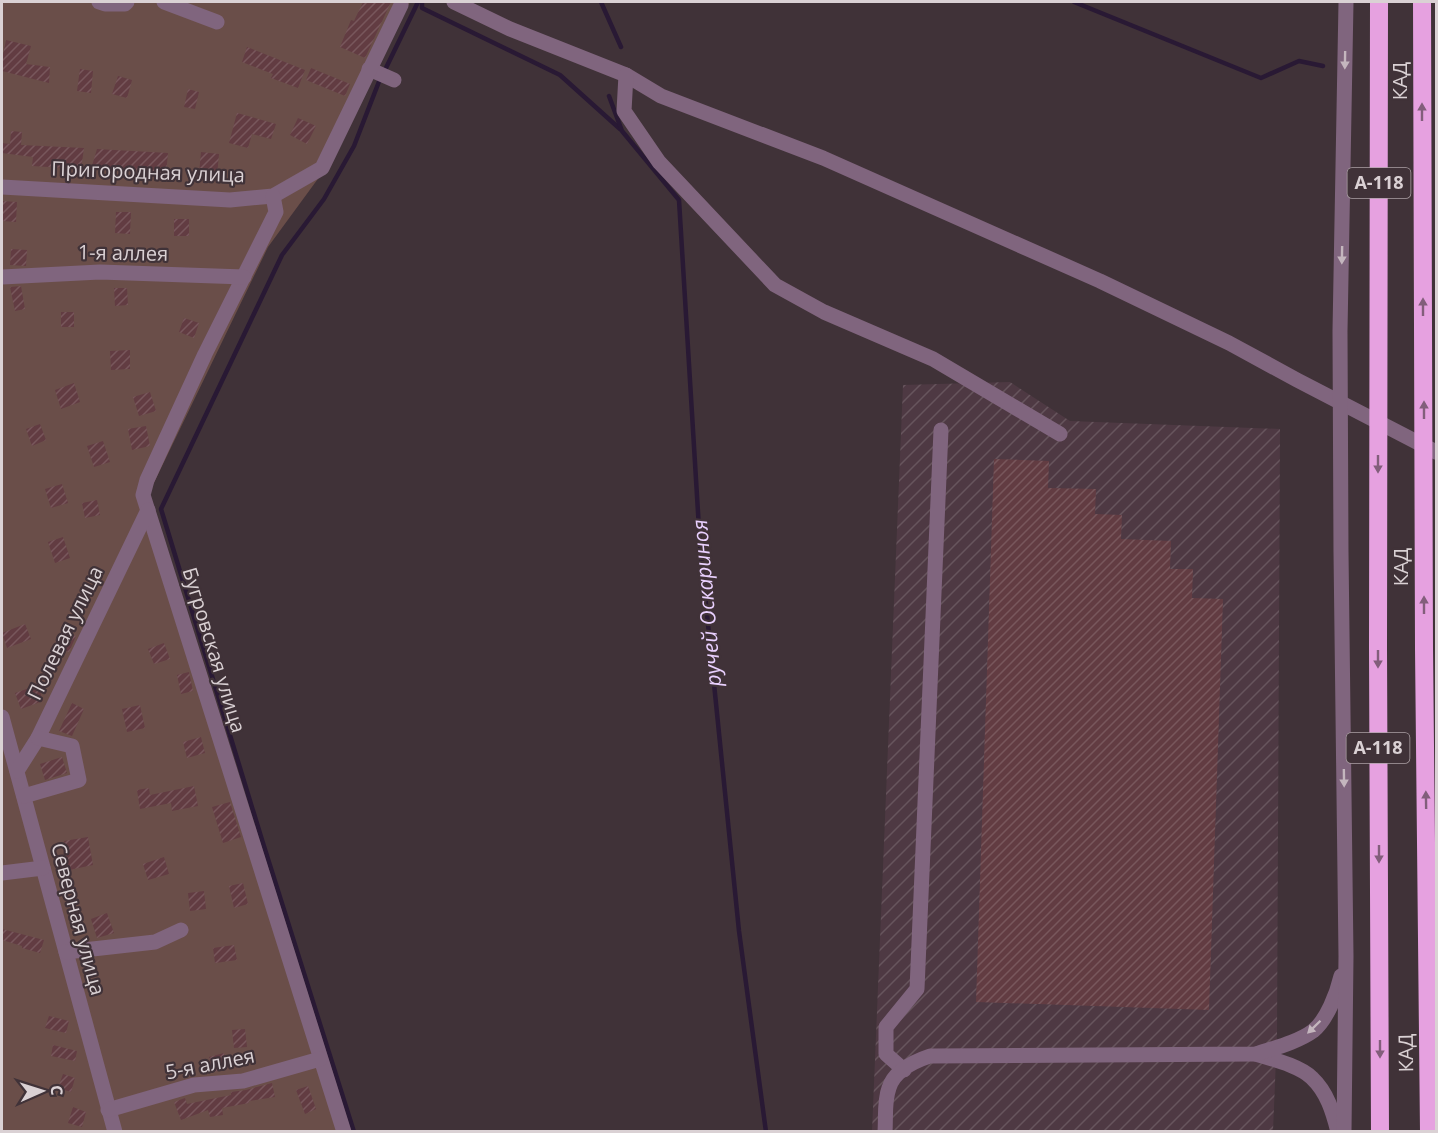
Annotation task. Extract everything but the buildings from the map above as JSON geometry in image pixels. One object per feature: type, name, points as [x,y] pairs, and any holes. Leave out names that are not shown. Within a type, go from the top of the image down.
[{"type":"highway","name":"КАД","points":[[1379,2],[1380,1131]]},
{"type":"highway","name":"КАД","points":[[1422,2],[1424,673],[1429,1131]]},
{"type":"street","points":[[99,2],[105,4],[125,4],[127,2]]},
{"type":"street","points":[[164,2],[217,22]]},
{"type":"street","points":[[454,2],[510,29],[626,75],[661,96],[823,158],[1100,281],[1229,343],[1437,452]]},
{"type":"street","points":[[1344,1131],[1346,956],[1340,331],[1346,2]]},
{"type":"street","name":"Пригородная улица","points":[[2,187],[230,200],[273,196],[322,168],[401,5]]},
{"type":"street","points":[[369,69],[394,80]]},
{"type":"street","points":[[626,75],[624,111],[659,162],[775,285],[824,312],[933,358],[1060,434]]},
{"type":"street","name":"Бугровская улица","points":[[273,196],[276,212],[205,354],[147,480],[143,495],[344,1131]]},
{"type":"street","name":"1-я аллея","points":[[2,277],[100,272],[244,277]]},
{"type":"street","points":[[904,1070],[886,1054],[886,1027],[917,989],[941,430]]},
{"type":"street","name":"Полевая улица","points":[[17,771],[38,738],[148,510]]},
{"type":"street","name":"Северная улица","points":[[2,717],[115,1131]]},
{"type":"street","points":[[24,796],[79,780],[72,746],[38,738]]},
{"type":"street","points":[[2,873],[43,868]]},
{"type":"street","points":[[66,952],[155,942],[181,930]]},
{"type":"street","points":[[1256,1054],[1287,1044],[1314,1030],[1329,1009],[1339,986],[1346,956]]},
{"type":"street","points":[[885,1131],[889,1086],[897,1075],[919,1060],[930,1056],[1256,1054],[1289,1064],[1311,1076],[1328,1098],[1338,1131]]},
{"type":"street","name":"5-я аллея","points":[[108,1110],[194,1085],[243,1082],[320,1059]]},
{"type":"shaded area","points":[[2,2],[410,2],[320,176],[268,247],[148,495],[350,1131],[2,1132]]},
{"type":"shaded area","points":[[1010,382],[1070,421],[1280,429],[1277,1034],[1273,1131],[872,1132],[903,385]]},
{"type":"waterway","points":[[385,70],[418,2]]},
{"type":"waterway","points":[[422,2],[422,8],[560,75],[620,129]]},
{"type":"waterway","name":"ручей Оскариноя","points":[[601,2],[621,47]]},
{"type":"waterway","points":[[1074,2],[1261,78],[1299,61],[1323,66]]},
{"type":"waterway","points":[[354,1132],[161,509],[282,255],[324,199],[354,146],[380,79]]},
{"type":"waterway","name":"ручей Оскариноя","points":[[609,96],[622,131],[679,200],[700,545],[739,931],[766,1132]]}]
